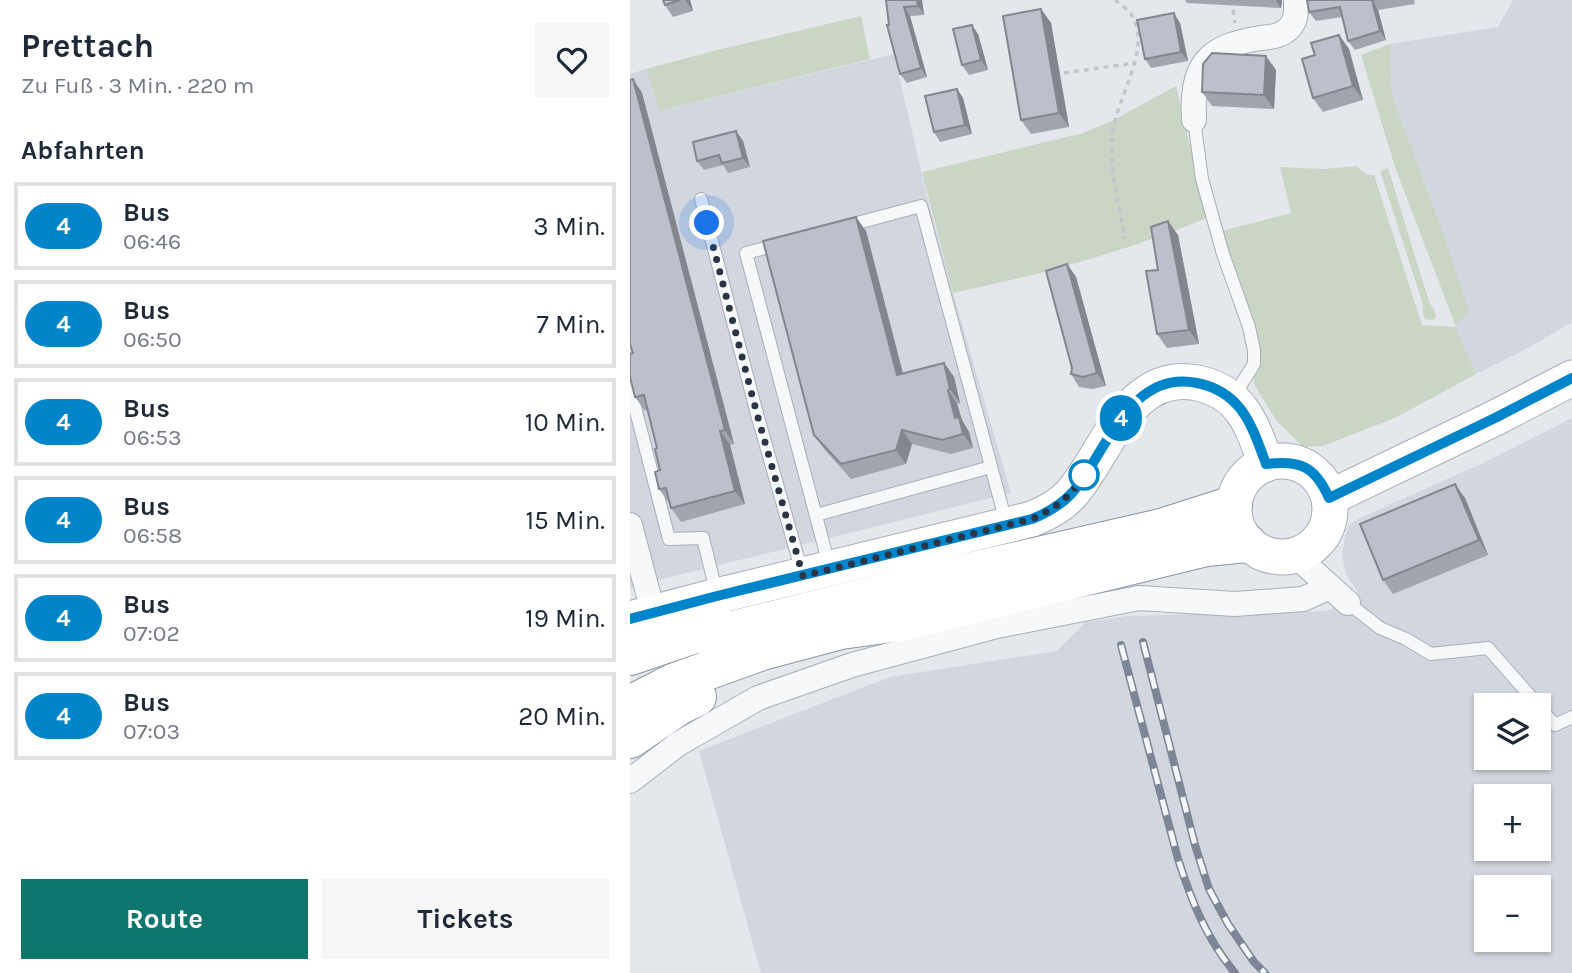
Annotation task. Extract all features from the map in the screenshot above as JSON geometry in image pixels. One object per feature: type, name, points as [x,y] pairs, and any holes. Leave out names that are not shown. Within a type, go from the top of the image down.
[{"type":"highway","points":[[630,656],[692,635],[737,629],[1161,528],[1233,505]]},
{"type":"highway","points":[[630,705],[673,683],[762,650],[841,630],[899,622],[1206,547],[1247,543]]},
{"type":"highway","points":[[630,739],[680,705],[735,678],[899,622]]},
{"type":"highway","points":[[630,676],[737,629]]},
{"type":"street","points":[[1194,120],[1195,88],[1204,65],[1225,46],[1275,36],[1288,30],[1296,18],[1296,0]]},
{"type":"street","points":[[1329,498],[1572,378]]},
{"type":"street","points":[[630,525],[642,616],[1007,526],[1048,512],[1062,503],[1077,485],[1119,420],[1151,390],[1167,384],[1192,382],[1221,391],[1243,411],[1251,423],[1266,464]]},
{"type":"street","points":[[1286,461],[1307,468],[1322,482],[1329,498],[1330,515],[1325,532],[1313,546],[1296,556],[1277,558],[1260,553],[1247,543],[1236,525],[1233,505],[1238,487],[1252,472],[1266,464],[1286,461]]},
{"type":"street","points":[[1296,556],[1339,595]]},
{"type":"street","points":[[630,781],[678,744],[758,698],[852,665],[997,626],[1139,598],[1236,604],[1339,595]]},
{"type":"lane","points":[[1194,120],[1202,179],[1254,351],[1254,363],[1232,400]]},
{"type":"lane","points":[[701,199],[754,401],[816,573]]},
{"type":"lane","points":[[840,228],[921,206],[1007,526]]},
{"type":"lane","points":[[800,239],[746,253],[816,515],[816,573]]},
{"type":"lane","points":[[630,388],[669,539],[703,538],[717,596]]},
{"type":"lane","points":[[816,515],[991,467]]},
{"type":"lane","points":[[1339,595],[1380,628],[1431,654],[1488,648],[1527,693]]},
{"type":"lane","points":[[1551,721],[1555,725],[1572,717]]},
{"type":"path","points":[[1115,0],[1130,14],[1137,29],[1138,49],[1114,123],[1112,138],[1113,166],[1125,239]]},
{"type":"path","points":[[1063,73],[1134,63]]},
{"type":"shaded area","points":[[1513,0],[1572,0],[1572,322],[1476,374],[1456,327],[1440,225],[1392,95],[1390,44],[1498,27]]},
{"type":"shaded area","points":[[894,54],[927,196],[1011,493],[630,589],[630,74],[646,69],[659,111]]},
{"type":"shaded area","points":[[1572,418],[1572,973],[761,973],[699,751],[890,677],[1057,651],[1086,622],[1128,616],[1326,611],[1347,603],[1358,593],[1346,574],[1342,555],[1349,525],[1483,463]]},
{"type":"green space","points":[[861,16],[870,59],[659,111],[646,69]]},
{"type":"green space","points":[[1390,44],[1392,95],[1469,312],[1456,327],[1395,167],[1361,55]]},
{"type":"green space","points":[[1176,86],[1207,218],[1082,262],[953,293],[922,172],[1083,133],[1110,122]]},
{"type":"green space","points":[[1356,166],[1367,175],[1374,175],[1422,325],[1456,327],[1476,374],[1395,418],[1323,446],[1303,447],[1276,420],[1254,384],[1260,362],[1222,231],[1291,213],[1280,167],[1324,169]]},
{"type":"green space","points":[[1388,168],[1429,302],[1435,311],[1436,317],[1433,320],[1426,319],[1423,315],[1423,304],[1380,171]]},
{"type":"building","points":[[663,0],[680,0],[665,5]]},
{"type":"building","points":[[886,0],[917,0],[918,6],[904,7],[921,68],[900,74],[887,25]]},
{"type":"building","points":[[1307,0],[1372,0],[1380,31],[1348,41],[1340,7],[1309,12]]},
{"type":"building","points":[[1041,9],[1059,113],[1021,120],[1003,16]]},
{"type":"building","points":[[1174,13],[1181,52],[1145,59],[1137,20]]},
{"type":"building","points":[[972,25],[981,60],[962,65],[953,29]]},
{"type":"building","points":[[1339,35],[1353,86],[1313,98],[1302,59],[1315,55],[1311,43]]},
{"type":"building","points":[[1212,53],[1266,56],[1264,95],[1202,92],[1203,64]]},
{"type":"building","points":[[633,79],[725,430],[720,431],[735,491],[671,508],[666,488],[659,489],[655,472],[660,470],[655,449],[657,448],[644,395],[635,397],[630,377],[630,354],[633,353],[630,344],[630,80]]},
{"type":"building","points":[[957,89],[965,125],[934,132],[925,96]]},
{"type":"building","points":[[736,131],[743,158],[722,163],[719,155],[697,161],[693,142]]},
{"type":"building","points":[[856,217],[897,375],[944,363],[955,418],[959,417],[963,434],[942,440],[902,430],[896,450],[841,464],[814,435],[763,241]]},
{"type":"building","points":[[1168,221],[1189,330],[1157,334],[1146,271],[1158,270],[1151,227]]},
{"type":"building","points":[[1067,264],[1097,373],[1083,377],[1071,374],[1072,368],[1046,271]]},
{"type":"building","points":[[1455,484],[1479,540],[1383,580],[1360,524]]},
{"type":"railway","points":[[1143,642],[1195,845],[1209,889],[1228,924],[1254,962],[1265,973]]},
{"type":"railway","points":[[1121,645],[1183,875],[1208,933],[1235,973]]},
{"type":"bus line","name":"4","points":[[630,619],[1007,526],[1048,512],[1073,492],[1119,420],[1151,390],[1167,384],[1192,382],[1221,391],[1243,411],[1251,423],[1266,464],[1286,461],[1307,468],[1322,482],[1329,498],[1572,378]]},
{"type":"route","points":[[707,223],[803,576],[1032,519],[1062,503],[1084,475]]}]
